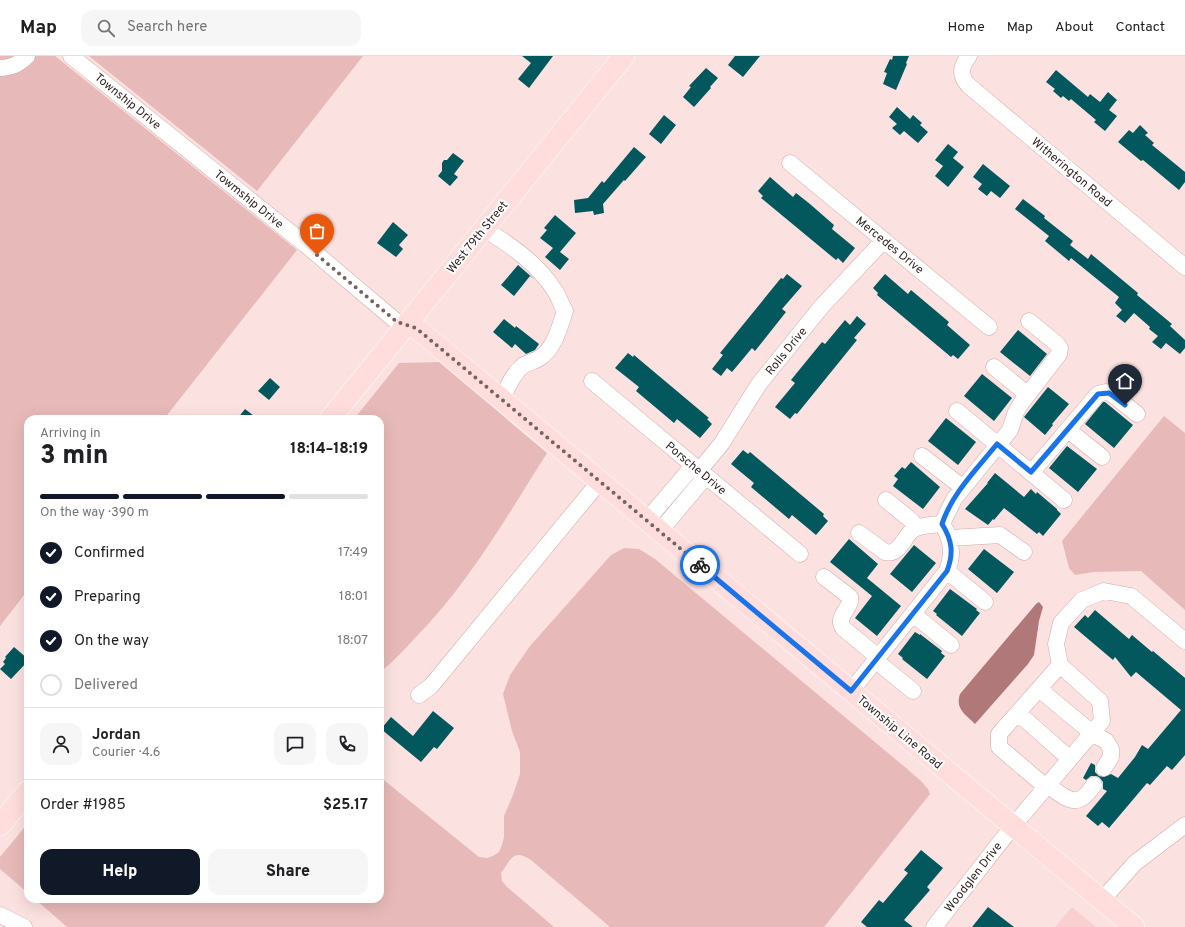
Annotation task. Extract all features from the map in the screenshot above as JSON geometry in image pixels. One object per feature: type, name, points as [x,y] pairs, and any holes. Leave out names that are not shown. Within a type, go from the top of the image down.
[{"type":"main road","name":"West 79th Street","points":[[333,415],[624,56]]},
{"type":"main road","name":"Township Line Road","points":[[407,325],[416,328],[502,399],[1134,927]]},
{"type":"main road","points":[[0,825],[24,796]]},
{"type":"street","points":[[0,68],[13,67],[27,56]]},
{"type":"street","name":"Township Drive","points":[[71,56],[185,147]]},
{"type":"street","name":"Witherington Road","points":[[969,56],[962,68],[963,79],[968,85],[1185,267]]},
{"type":"street","name":"Towmship Drive","points":[[185,147],[306,245],[397,322],[407,325]]},
{"type":"street","name":"Mercedes Drive","points":[[790,164],[989,327]]},
{"type":"street","points":[[484,229],[513,247],[538,270],[555,290],[565,310],[560,327],[551,346],[541,357],[523,366],[512,379],[502,399]]},
{"type":"street","name":"Rolls Drive","points":[[653,525],[722,443],[759,384],[822,306],[884,240]]},
{"type":"street","points":[[942,524],[949,507],[962,487],[1010,430],[1016,412],[1027,394],[1058,357],[1060,348],[1057,344],[1029,321]]},
{"type":"street","points":[[994,367],[1027,394]]},
{"type":"street","name":"Porsche Drive","points":[[592,381],[800,554]]},
{"type":"street","points":[[1031,472],[1068,430],[1094,397],[1101,393],[1106,392],[1112,394],[1137,414]]},
{"type":"street","points":[[957,411],[1064,500]]},
{"type":"street","points":[[1068,430],[1102,457]]},
{"type":"street","points":[[922,456],[962,487]]},
{"type":"street","points":[[419,695],[431,686],[600,481]]},
{"type":"street","points":[[886,500],[912,521],[916,528]]},
{"type":"street","points":[[859,533],[889,553],[895,551],[911,531],[916,528],[942,524]]},
{"type":"street","points":[[851,691],[947,571],[951,557],[950,538],[942,524]]},
{"type":"street","points":[[950,538],[1000,535],[1024,552]]},
{"type":"street","points":[[947,571],[985,602]]},
{"type":"street","points":[[824,576],[850,597],[850,604],[840,619],[841,626],[913,691]]},
{"type":"street","points":[[1094,785],[1086,796],[1080,800],[1072,800],[1047,786],[999,747],[999,734],[1060,666],[1056,644],[1061,623],[1082,600],[1104,591],[1131,596],[1185,641]]},
{"type":"street","points":[[913,614],[951,645]]},
{"type":"street","name":"Woodglen Drive","points":[[934,927],[1013,826],[1102,721],[1100,701],[1060,666]]},
{"type":"street","points":[[1039,689],[1092,733],[1106,741],[1111,749],[1111,757],[1104,768]]},
{"type":"street","points":[[1018,713],[1070,759]]},
{"type":"street","points":[[1102,900],[1135,863],[1185,825]]},
{"type":"street","points":[[0,915],[24,927]]},
{"type":"shaded area","points":[[0,56],[55,56],[297,250],[167,415],[24,415],[24,595],[0,626]]},
{"type":"shaded area","points":[[89,56],[363,56],[257,191]]},
{"type":"shaded area","points":[[439,362],[547,453],[486,549],[453,595],[407,647],[384,669],[384,415],[357,415],[399,363]]},
{"type":"shaded area","points":[[1164,416],[1185,433],[1185,610],[1141,571],[1094,572],[1075,575],[1069,568],[1062,541]]},
{"type":"shaded area","points":[[624,548],[639,549],[655,559],[906,768],[928,789],[930,794],[824,927],[610,927],[531,860],[520,855],[513,857],[501,873],[502,881],[554,927],[67,927],[40,903],[384,903],[384,780],[479,857],[487,858],[493,856],[499,852],[502,845],[504,837],[504,816],[520,774],[520,752],[512,731],[503,694],[510,675],[530,646],[611,555]]},
{"type":"shaded area","points":[[1039,602],[1043,607],[1039,621],[1034,655],[1028,664],[975,724],[960,707],[960,694]]},
{"type":"shaded area","points":[[24,828],[24,890],[0,869],[0,857]]},
{"type":"shaded area","points":[[1072,907],[1096,927],[1055,927]]},
{"type":"building","points":[[522,56],[553,56],[529,88],[518,79],[531,63]]},
{"type":"building","points":[[735,56],[760,56],[743,77],[728,65]]},
{"type":"building","points":[[893,56],[909,56],[896,90],[883,84],[887,73],[884,72]]},
{"type":"building","points":[[706,68],[718,78],[694,107],[683,97],[691,87],[689,86]]},
{"type":"building","points":[[1056,70],[1088,97],[1090,94],[1100,102],[1108,92],[1117,100],[1109,110],[1117,116],[1105,131],[1094,122],[1096,120],[1071,99],[1069,101],[1063,96],[1061,98],[1053,91],[1055,89],[1046,82]]},
{"type":"building","points":[[897,107],[910,119],[913,115],[922,123],[920,125],[928,132],[918,143],[904,131],[900,135],[892,128],[897,124],[889,117]]},
{"type":"building","points":[[664,115],[676,125],[661,144],[649,134]]},
{"type":"building","points":[[1140,125],[1148,133],[1145,135],[1154,143],[1152,145],[1185,172],[1185,182],[1179,190],[1143,160],[1141,161],[1118,142],[1129,130],[1133,133]]},
{"type":"building","points":[[948,144],[958,152],[953,158],[964,167],[948,187],[935,176],[943,166],[935,160]]},
{"type":"building","points":[[634,147],[646,157],[603,204],[604,213],[594,215],[593,211],[575,213],[574,200],[588,198],[602,181],[604,183]]},
{"type":"building","points":[[453,153],[464,161],[454,174],[458,177],[450,186],[438,176],[442,171],[442,163]]},
{"type":"building","points":[[983,164],[1010,186],[1000,198],[991,191],[987,196],[978,189],[982,184],[973,177]]},
{"type":"building","points":[[770,177],[793,197],[796,193],[810,204],[834,225],[832,229],[855,248],[843,263],[838,258],[836,260],[761,198],[763,196],[758,191]]},
{"type":"building","points":[[1023,199],[1073,241],[1070,245],[1088,259],[1091,254],[1138,293],[1137,295],[1172,324],[1170,326],[1185,340],[1185,348],[1180,354],[1166,343],[1161,349],[1152,342],[1158,336],[1134,313],[1125,323],[1116,316],[1122,310],[1115,303],[1119,297],[1071,258],[1069,261],[1045,241],[1049,236],[1015,209]]},
{"type":"building","points":[[555,215],[576,233],[560,252],[569,259],[560,270],[545,257],[553,248],[540,238],[547,230],[544,228]]},
{"type":"building","points":[[393,222],[408,235],[399,245],[403,249],[396,257],[377,243]]},
{"type":"building","points":[[518,265],[534,279],[530,276],[514,296],[501,285]]},
{"type":"building","points":[[787,274],[802,286],[782,309],[786,312],[755,351],[752,348],[732,372],[727,368],[721,376],[712,369],[723,355],[720,353],[781,278],[783,279]]},
{"type":"building","points":[[885,274],[908,294],[911,290],[949,322],[947,325],[970,345],[958,359],[953,355],[951,357],[877,295],[878,293],[873,288]]},
{"type":"building","points":[[857,316],[866,324],[854,338],[857,340],[797,414],[795,413],[790,419],[775,407],[795,383],[791,380],[822,342],[825,344],[845,320],[850,325]]},
{"type":"building","points":[[504,319],[515,328],[516,326],[539,344],[535,350],[526,354],[515,344],[512,348],[493,332]]},
{"type":"building","points":[[1018,330],[1047,354],[1030,376],[1000,352]]},
{"type":"building","points":[[628,353],[633,357],[634,355],[709,418],[707,419],[712,424],[700,438],[677,419],[674,423],[636,391],[639,387],[615,368]]},
{"type":"building","points":[[982,374],[1012,398],[994,421],[964,396]]},
{"type":"building","points":[[270,378],[280,387],[269,400],[258,391]]},
{"type":"building","points":[[1048,387],[1069,404],[1045,435],[1024,417]]},
{"type":"building","points":[[1103,402],[1105,402],[1133,425],[1114,448],[1085,424]]},
{"type":"building","points":[[245,409],[253,415],[240,415]]},
{"type":"building","points":[[946,418],[976,442],[958,465],[928,441]]},
{"type":"building","points":[[1067,446],[1097,469],[1078,492],[1049,468]]},
{"type":"building","points":[[743,450],[748,454],[750,452],[824,514],[823,516],[828,521],[816,535],[792,515],[789,519],[751,487],[754,483],[731,464]]},
{"type":"building","points":[[911,462],[940,487],[923,509],[893,486],[898,479],[894,476],[902,467],[905,469]]},
{"type":"building","points":[[995,473],[1024,497],[1031,489],[1036,494],[1037,492],[1061,514],[1043,536],[1039,532],[1037,534],[1004,508],[988,525],[965,509]]},
{"type":"building","points":[[849,539],[878,564],[867,578],[901,606],[877,636],[855,618],[872,596],[830,562]]},
{"type":"building","points":[[914,545],[936,563],[912,592],[890,574]]},
{"type":"building","points":[[984,549],[1014,572],[997,593],[968,569]]},
{"type":"building","points":[[950,589],[977,609],[976,610],[980,613],[962,636],[933,611]]},
{"type":"building","points":[[1095,610],[1129,639],[1132,635],[1185,678],[1185,755],[1172,770],[1167,766],[1150,785],[1147,783],[1109,828],[1102,822],[1098,826],[1086,816],[1107,791],[1103,789],[1103,782],[1099,777],[1091,776],[1086,780],[1083,778],[1091,763],[1095,765],[1095,772],[1099,776],[1104,777],[1111,774],[1118,778],[1135,757],[1142,745],[1148,749],[1181,710],[1136,672],[1131,677],[1115,657],[1113,660],[1074,627],[1085,615],[1088,618]]},
{"type":"building","points":[[915,632],[920,634],[942,651],[941,653],[945,656],[927,679],[898,654]]},
{"type":"building","points":[[14,647],[24,656],[24,665],[11,679],[0,669],[5,664],[3,662],[6,658],[5,657]]},
{"type":"building","points":[[433,711],[454,728],[437,749],[434,747],[421,762],[384,731],[384,725],[391,717],[413,736]]},
{"type":"building","points":[[921,850],[943,868],[927,887],[930,890],[904,920],[913,927],[867,927],[861,922],[879,900],[883,903],[908,873],[904,870]]},
{"type":"building","points":[[988,907],[1014,927],[972,927]]},
{"type":"way so far","points":[[317,255],[397,322],[416,328],[700,565]]},
{"type":"route","points":[[700,565],[851,691],[947,571],[951,562],[951,543],[950,538],[942,524],[945,515],[954,499],[997,444],[1031,472],[1098,394],[1106,392],[1109,393],[1125,405]]}]
